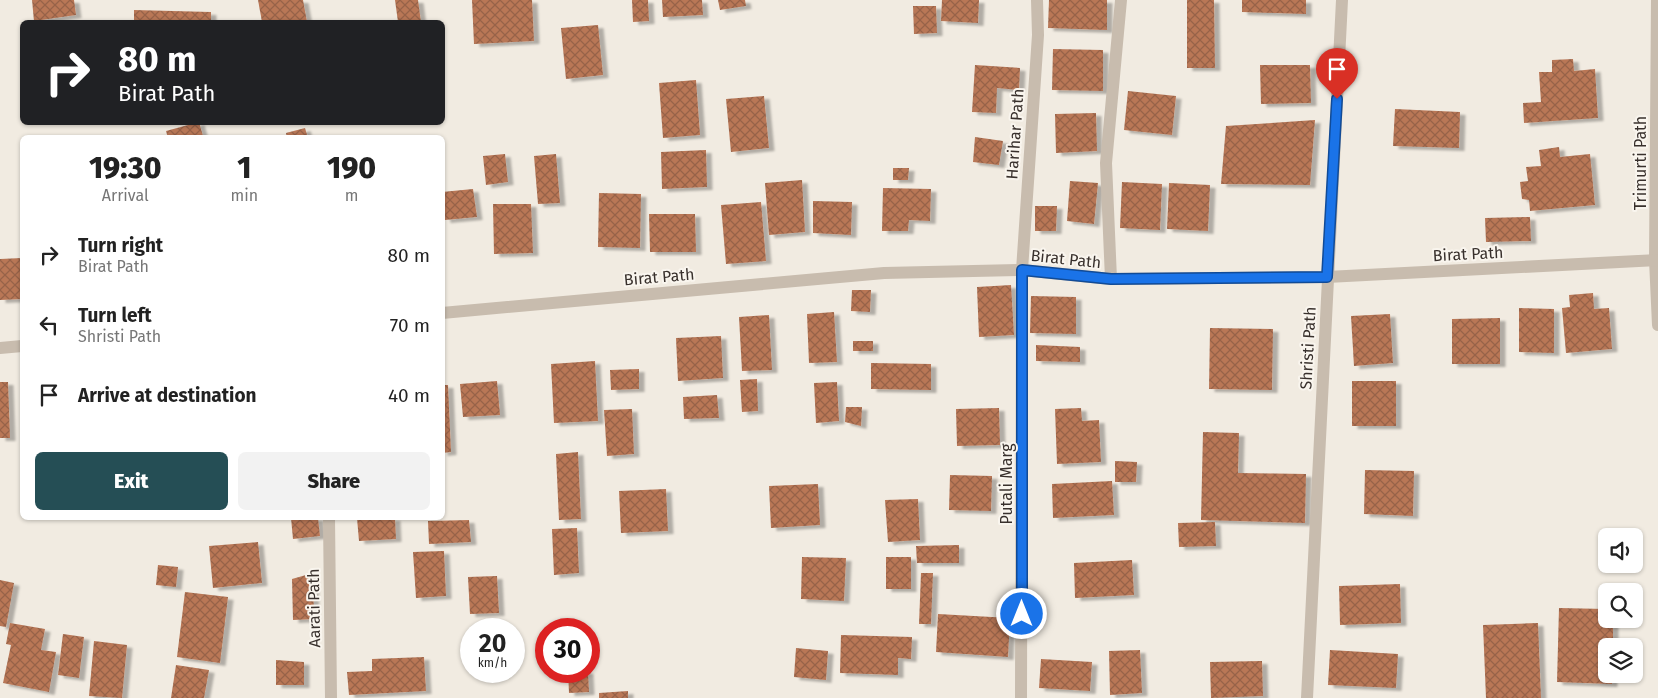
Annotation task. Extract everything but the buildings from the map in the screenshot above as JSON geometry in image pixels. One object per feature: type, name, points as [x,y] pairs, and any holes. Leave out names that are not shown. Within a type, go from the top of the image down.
[{"type":"street","name":"Harihar Path","points":[[1022,270],[1038,35],[1037,0]]},
{"type":"street","points":[[1111,279],[1106,163],[1121,0]]},
{"type":"street","name":"Shristi Path","points":[[1306,698],[1342,0]]},
{"type":"street","name":"Trimurti Path","points":[[1657,0],[1658,325]]},
{"type":"street","name":"Birat Path","points":[[445,313],[884,273],[1022,270],[1111,279],[1327,277],[1657,260]]},
{"type":"street","name":"Putali Marg","points":[[1021,698],[1022,270]]},
{"type":"street","points":[[0,348],[20,346]]},
{"type":"street","name":"Aarati Path","points":[[329,520],[331,698]]},
{"type":"route","points":[[1022,614],[1022,270],[1111,279],[1327,277],[1337,99]]}]
